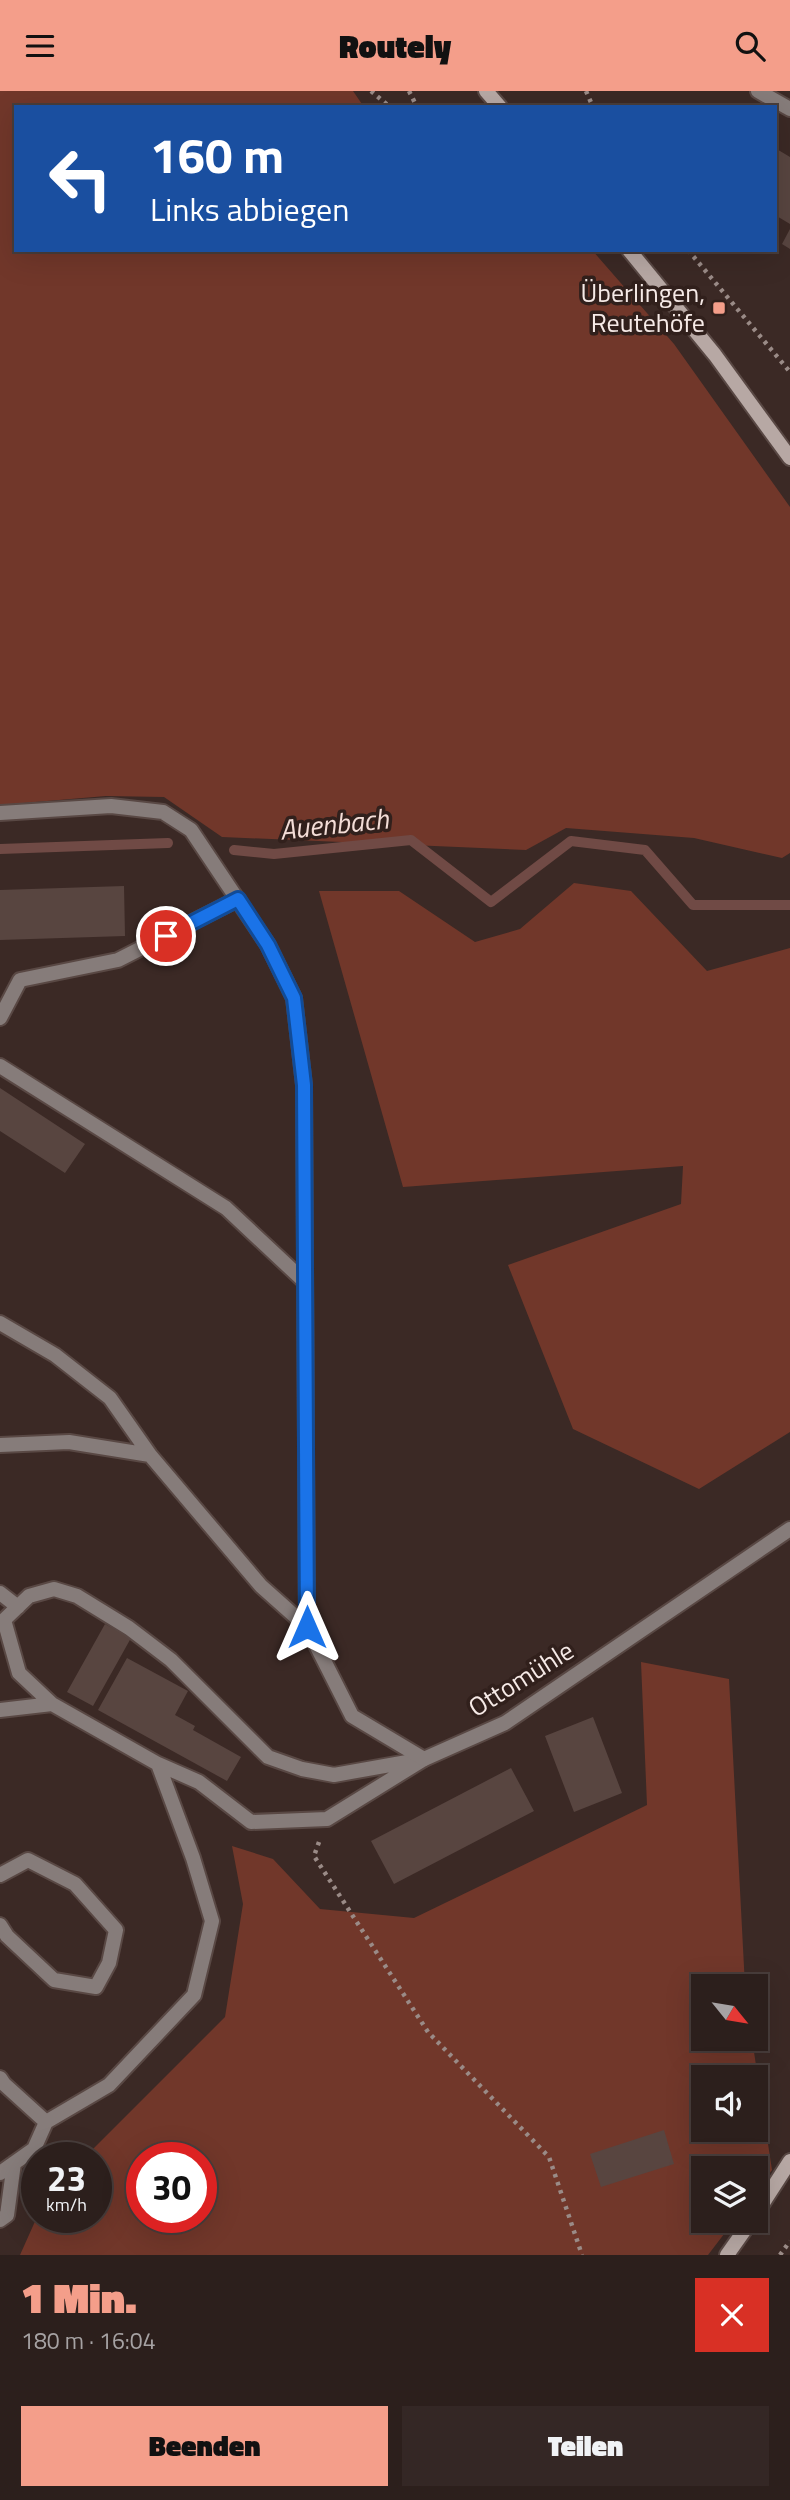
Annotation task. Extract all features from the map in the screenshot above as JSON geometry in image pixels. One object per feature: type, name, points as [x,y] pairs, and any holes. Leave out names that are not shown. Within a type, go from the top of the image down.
[{"type":"main road","points":[[486,91],[498,105]]},
{"type":"main road","points":[[631,252],[716,355],[790,458]]},
{"type":"main road","points":[[768,2195],[790,2161]]},
{"type":"main road","points":[[727,2255],[743,2233]]},
{"type":"street","points":[[758,91],[790,110]]},
{"type":"street","points":[[0,813],[111,806],[163,812],[191,831],[268,945],[294,998],[304,1085],[307,1627]]},
{"type":"street","points":[[0,1018],[20,980],[118,960],[238,899]]},
{"type":"street","points":[[0,1066],[226,1208],[305,1282]]},
{"type":"street","points":[[0,1323],[55,1355],[110,1398],[150,1455],[261,1585],[307,1627],[352,1716],[424,1759]]},
{"type":"street","points":[[0,1445],[69,1442],[150,1455]]},
{"type":"street","name":"Ottomühle","points":[[424,1759],[505,1723],[790,1529]]},
{"type":"street","points":[[54,1589],[77,1596],[129,1628],[171,1660],[268,1757],[302,1769],[334,1775],[424,1759],[327,1819],[251,1822],[199,1782],[158,1764],[52,1704],[19,1673],[4,1620],[29,1596],[54,1589]]},
{"type":"street","points":[[0,1593],[18,1607]]},
{"type":"street","points":[[0,1710],[52,1704]]},
{"type":"street","points":[[0,2173],[34,2149],[46,2122],[109,2085],[194,1995],[212,1921],[193,1858],[158,1764]]},
{"type":"street","points":[[0,1875],[28,1860],[75,1884],[116,1930],[109,1962],[96,1987],[54,1980],[7,1937],[0,1925]]},
{"type":"street","points":[[0,2078],[46,2122]]},
{"type":"street","points":[[0,2220],[7,2215],[14,2163]]},
{"type":"path","points":[[371,91],[388,105]]},
{"type":"path","points":[[690,252],[790,372]]},
{"type":"path","points":[[327,1819],[314,1856],[428,2032],[549,2157],[582,2255]]},
{"type":"path","points":[[780,2255],[790,2241]]},
{"type":"shaded area","points":[[0,91],[353,91],[363,105],[14,105],[14,252],[594,252],[674,344],[790,507],[790,853],[782,858],[694,838],[566,828],[526,850],[222,837],[164,797],[106,796],[0,805]]},
{"type":"shaded area","points":[[574,883],[631,891],[707,971],[790,948],[790,1432],[699,1489],[573,1429],[508,1265],[681,1204],[683,1166],[403,1187],[319,891],[399,891],[475,942],[520,929]]},
{"type":"shaded area","points":[[641,1662],[729,1679],[744,1974],[691,1974],[691,2051],[754,2051],[756,2065],[691,2065],[691,2142],[768,2142],[772,2170],[768,2175],[768,2156],[691,2156],[691,2233],[725,2233],[708,2255],[20,2255],[30,2233],[112,2233],[112,2142],[100,2142],[225,2017],[243,1904],[232,1846],[273,1859],[320,1909],[414,1918],[647,1805]]},
{"type":"building","points":[[777,149],[790,157],[790,224],[777,216]]},
{"type":"building","points":[[790,229],[790,249],[782,244]]},
{"type":"building","points":[[124,886],[125,936],[0,940],[0,890]]},
{"type":"building","points":[[0,1088],[85,1144],[65,1173],[0,1131]]},
{"type":"building","points":[[105,1624],[131,1638],[93,1706],[67,1692]]},
{"type":"building","points":[[127,1658],[188,1691],[175,1715],[195,1726],[193,1730],[241,1757],[227,1781],[98,1710]]},
{"type":"building","points":[[593,1717],[622,1793],[574,1812],[545,1736]]},
{"type":"building","points":[[511,1768],[534,1811],[394,1884],[371,1841]]},
{"type":"building","points":[[664,2130],[674,2164],[601,2187],[590,2154]]},
{"type":"waterway","name":"Auenbach","points":[[234,850],[274,854],[411,840],[491,902],[571,841],[645,850],[693,905],[790,905]]},
{"type":"waterway","name":"Auenbach","points":[[0,849],[168,843]]},
{"type":"place","name":"Überlingen, Reutehöfe","points":[[719,308]]},
{"type":"route","points":[[166,936],[238,899],[268,945],[294,998],[304,1085],[307,1627]]}]
